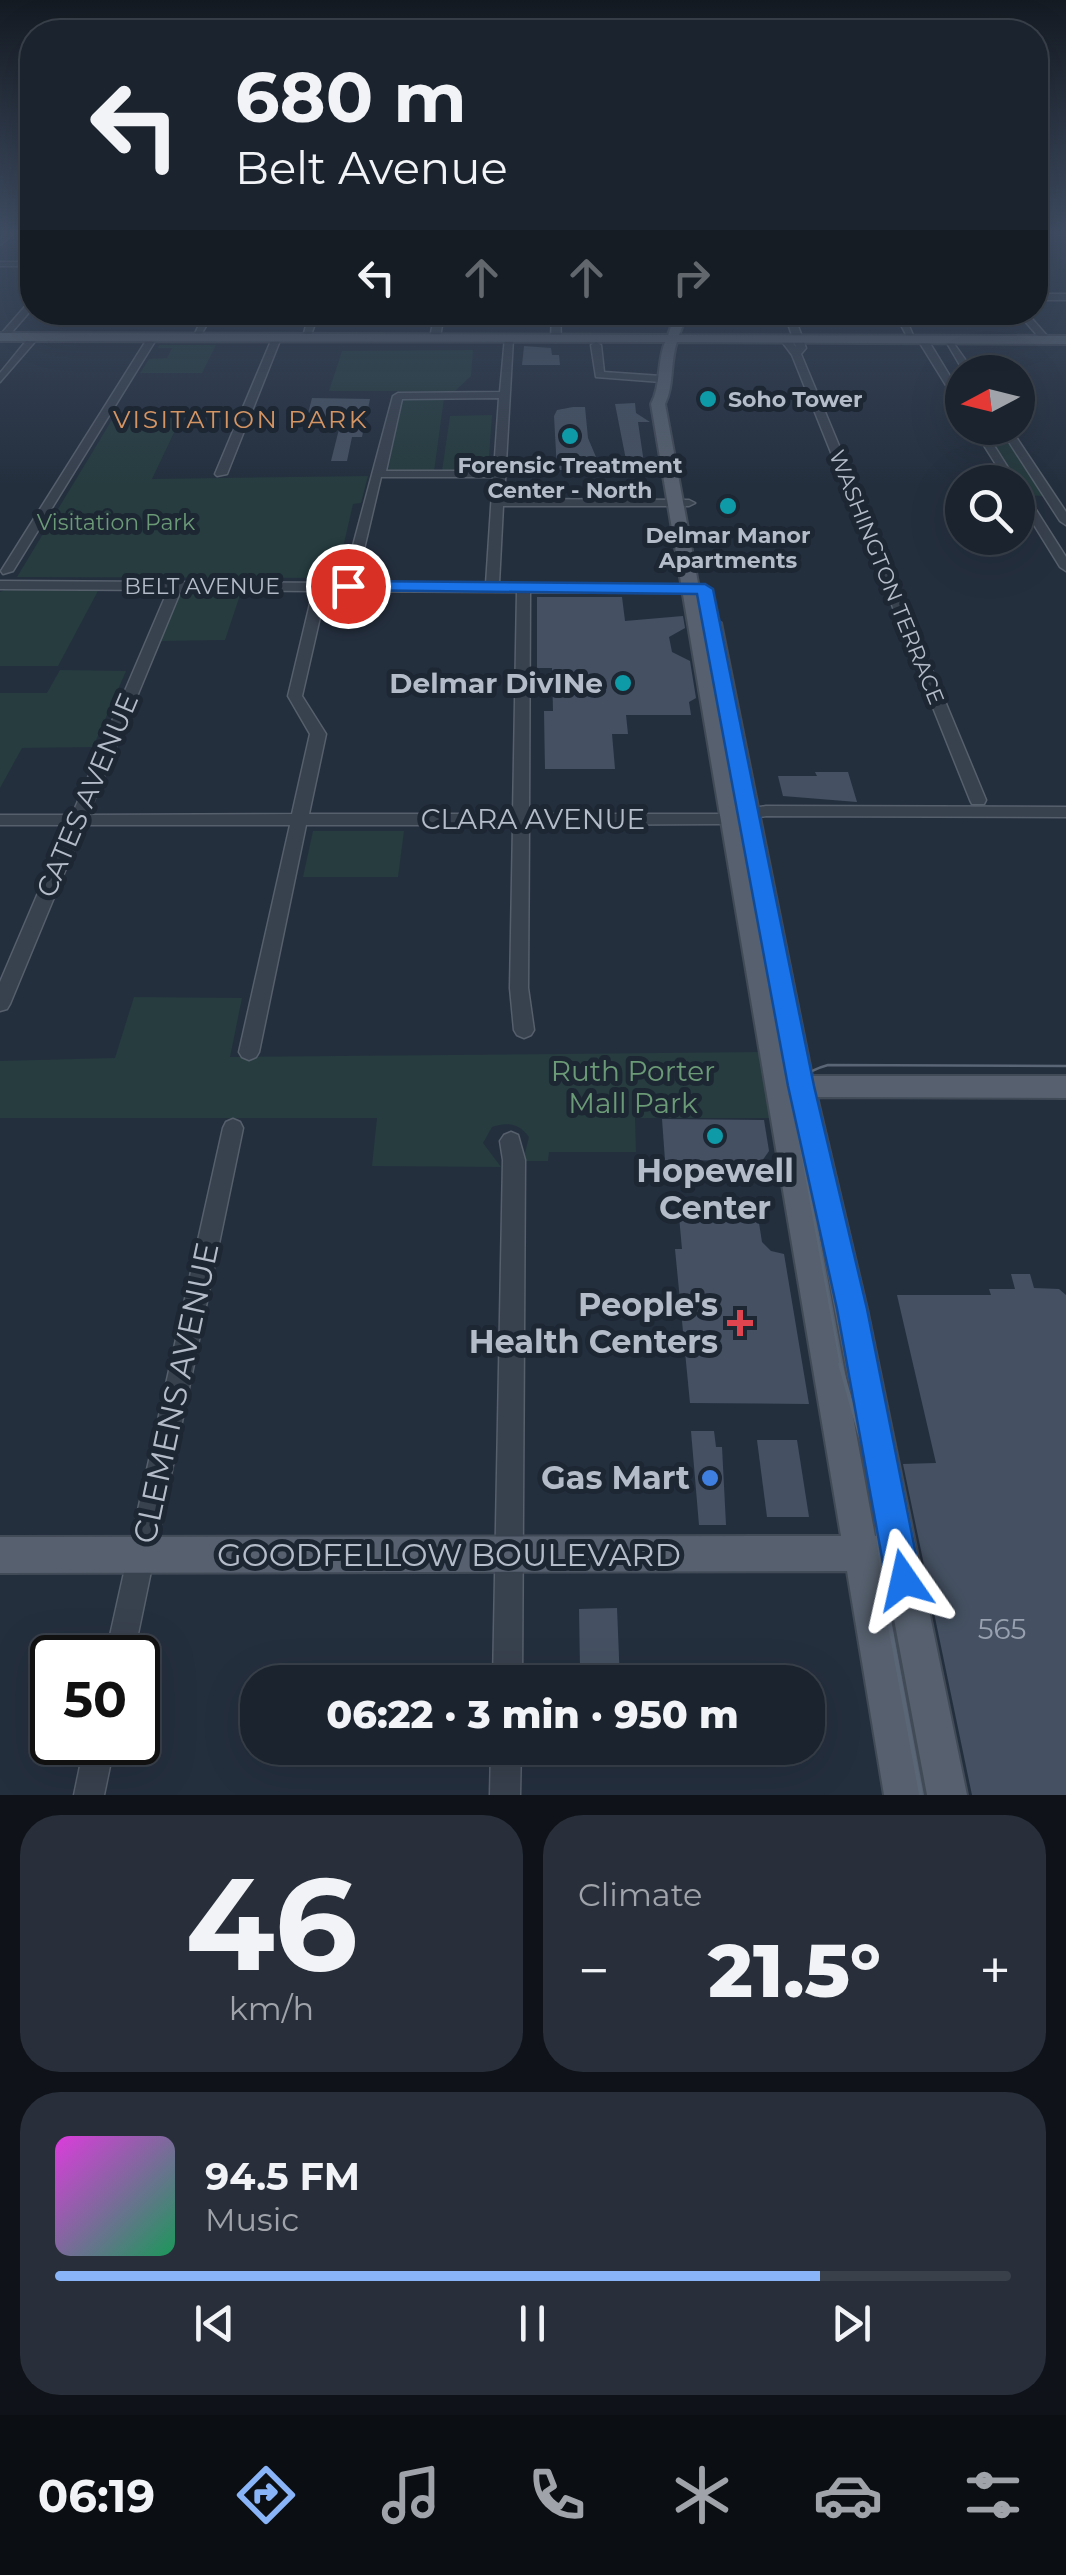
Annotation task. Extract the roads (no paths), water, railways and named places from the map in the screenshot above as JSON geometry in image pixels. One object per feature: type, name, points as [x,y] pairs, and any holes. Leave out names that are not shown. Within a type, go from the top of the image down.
[{"type":"main road","points":[[676,325],[658,404],[682,503],[879,1553],[904,1795]]},
{"type":"main road","points":[[1,337],[1066,340]]},
{"type":"main road","points":[[790,1086],[1066,1086]]},
{"type":"main road","points":[[879,1553],[947,1795]]},
{"type":"main road","name":"GOODFELLOW BOULEVARD","points":[[0,1555],[879,1553]]},
{"type":"street","points":[[1,337],[20,317]]},
{"type":"street","points":[[196,338],[203,325]]},
{"type":"street","points":[[305,338],[310,325]]},
{"type":"street","points":[[435,338],[438,325]]},
{"type":"street","points":[[556,325],[556,339]]},
{"type":"street","name":"WASHINGTON TERRACE","points":[[789,325],[797,355],[978,800]]},
{"type":"street","points":[[907,325],[945,375]]},
{"type":"street","points":[[1034,325],[1046,340]]},
{"type":"street","points":[[0,379],[34,338]]},
{"type":"street","points":[[3,578],[152,338]]},
{"type":"street","points":[[221,474],[276,338]]},
{"type":"street","points":[[492,588],[508,339]]},
{"type":"street","points":[[947,340],[956,354]]},
{"type":"street","points":[[596,345],[599,374],[662,388]]},
{"type":"street","points":[[932,354],[956,354]]},
{"type":"street","points":[[348,586],[398,396],[504,395]]},
{"type":"street","points":[[1018,445],[1059,500],[1066,521]]},
{"type":"street","points":[[379,471],[499,474]]},
{"type":"street","points":[[499,502],[682,503]]},
{"type":"street","points":[[1035,518],[1066,567]]},
{"type":"street","name":"BELT AVENUE","points":[[3,578],[176,586],[697,589]]},
{"type":"street","name":"CATES AVENUE","points":[[0,1004],[176,586]]},
{"type":"street","points":[[248,1052],[318,734],[295,696],[320,586]]},
{"type":"street","points":[[524,588],[519,988],[524,1030]]},
{"type":"street","name":"CLARA AVENUE","points":[[0,820],[520,820],[1066,812]]},
{"type":"street","name":"CLEMENS AVENUE","points":[[124,1635],[233,1128]]},
{"type":"street","points":[[507,1665],[514,1168],[510,1141]]},
{"type":"street","points":[[89,1795],[95,1765]]},
{"type":"street","points":[[506,1765],[506,1795]]},
{"type":"tram line","points":[[841,1366],[793,1104],[799,1083],[814,1070],[828,1065],[1066,1066]]},
{"type":"tram line","points":[[840,1364],[872,1477]]},
{"type":"tram line","points":[[871,1469],[872,1477]]},
{"type":"tram line","points":[[872,1477],[873,1481]]},
{"type":"tram line","points":[[872,1477],[885,1599],[921,1795]]},
{"type":"place","name":"Soho Tower","points":[[708,399]]},
{"type":"place","name":"Forensic Treatment Center - North","points":[[570,436]]},
{"type":"place","name":"Delmar Manor Apartments","points":[[728,506]]},
{"type":"place","name":"Delmar DivINe","points":[[623,683]]},
{"type":"place","name":"Hopewell Center","points":[[715,1136]]},
{"type":"place","name":"People's Health Centers","points":[[740,1323]]},
{"type":"place","name":"Gas Mart","points":[[710,1478]]},
{"type":"district","name":"VISITATION PARK","points":[[241,419]]},
{"type":"park label","name":"Visitation Park","points":[[116,522]]},
{"type":"park label","name":"Ruth Porter Mall Park","points":[[633,1087]]}]
